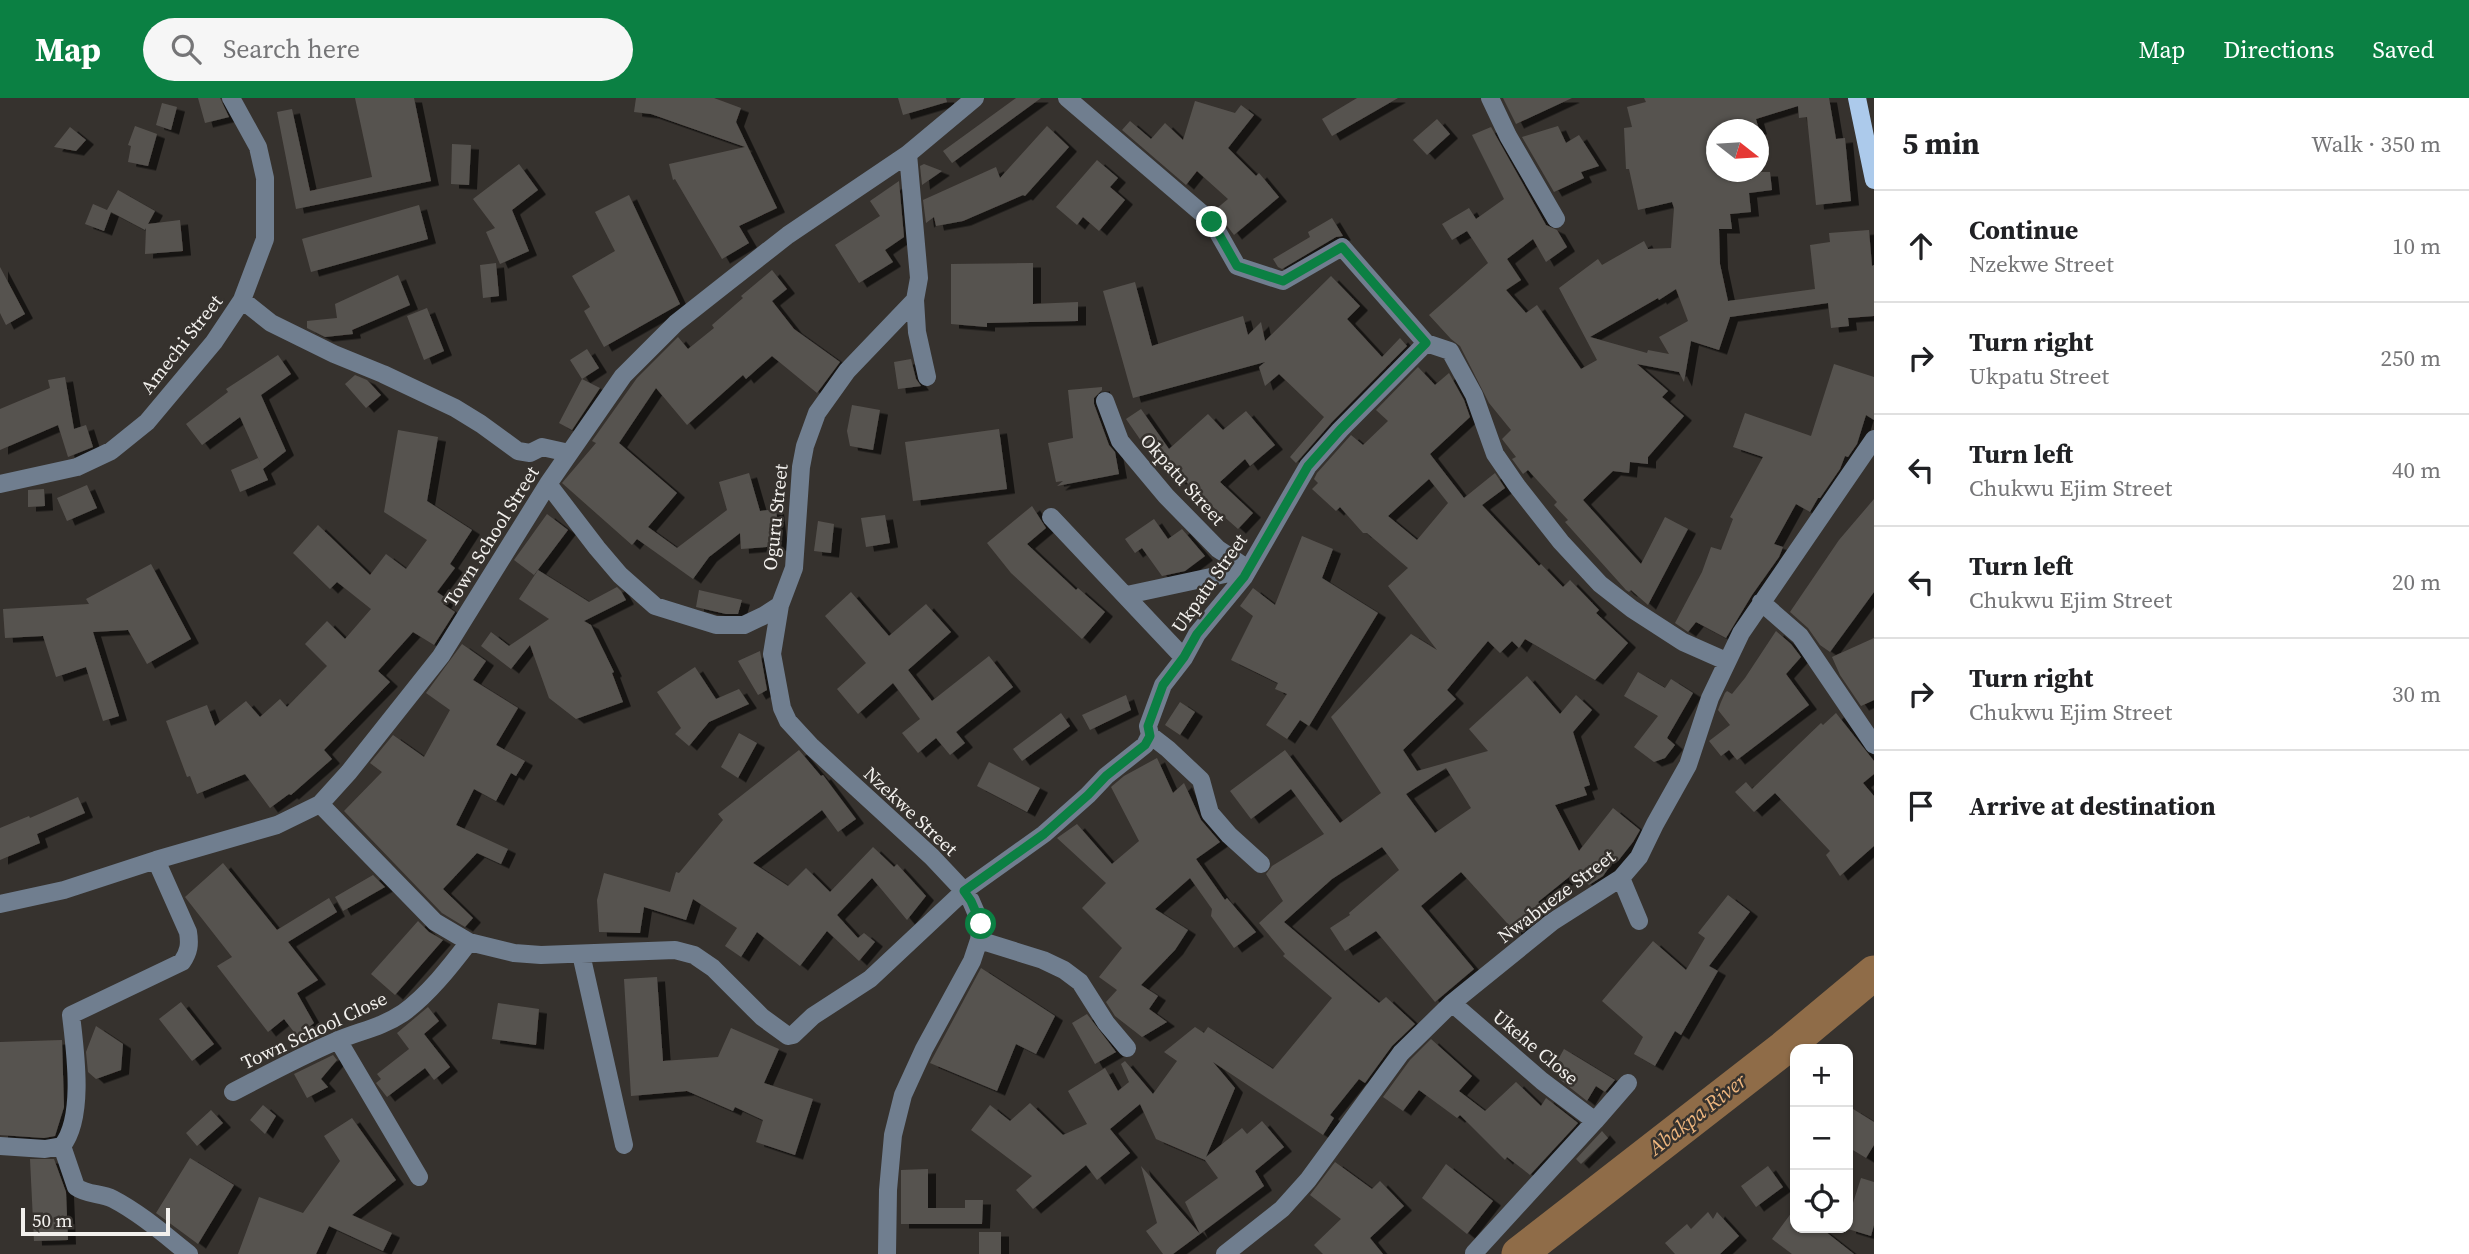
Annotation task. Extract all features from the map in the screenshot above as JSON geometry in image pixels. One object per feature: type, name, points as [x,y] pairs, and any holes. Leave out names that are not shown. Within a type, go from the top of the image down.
[{"type":"main road","points":[[1857,98],[1874,180]]},
{"type":"street","name":"Amechi Street","points":[[0,484],[78,467],[111,451],[147,422],[214,342],[242,300],[265,239],[265,177],[258,147],[230,98]]},
{"type":"street","name":"Town School Street","points":[[0,904],[64,890],[277,825],[320,804],[349,772],[441,656],[548,484],[623,376],[676,323],[788,235],[908,154],[975,98]]},
{"type":"street","points":[[1067,98],[1212,222],[1237,266],[1283,281],[1342,247],[1426,343],[1450,351],[1475,395],[1495,454],[1561,542],[1600,584],[1632,609],[1683,642],[1726,661]]},
{"type":"street","points":[[1490,98],[1508,136],[1556,219]]},
{"type":"street","points":[[908,154],[919,278],[915,300],[919,344],[927,377]]},
{"type":"street","points":[[242,300],[271,323],[455,408],[518,452],[530,453],[542,447],[569,453]]},
{"type":"street","name":"Oguru Street","points":[[780,605],[794,568],[801,467],[805,446],[817,413],[847,371],[915,300]]},
{"type":"street","name":"Ukpatu Street","points":[[1150,736],[1148,726],[1163,685],[1197,634],[1248,569],[1308,466],[1426,343]]},
{"type":"street","name":"Okpatu Street","points":[[1104,401],[1120,441],[1166,496],[1218,549],[1248,569]]},
{"type":"street","name":"Nwabueze Street","points":[[1225,1254],[1282,1209],[1308,1180],[1401,1053],[1452,1003],[1552,922],[1621,878],[1639,857],[1688,765],[1710,698],[1726,661],[1761,602],[1796,556],[1857,460],[1874,439]]},
{"type":"street","points":[[548,484],[620,575],[655,606],[716,625],[744,625],[763,617],[780,605]]},
{"type":"street","points":[[1051,517],[1184,657]]},
{"type":"street","points":[[1127,594],[1248,569]]},
{"type":"street","points":[[1761,602],[1800,636],[1874,745]]},
{"type":"street","name":"Nzekwe Street","points":[[780,605],[772,653],[782,708],[788,721],[812,747],[932,857],[964,891],[981,924],[979,940]]},
{"type":"street","points":[[320,804],[435,922],[468,942],[514,953],[541,955],[676,950],[694,955],[713,968],[762,1017],[788,1036],[793,1035],[813,1016],[870,979],[964,891],[1044,834],[1106,776],[1145,745],[1150,736],[1201,780],[1210,813],[1229,835],[1261,864]]},
{"type":"street","points":[[0,1146],[45,1149],[62,1146],[69,1138],[75,1096],[76,1057],[71,1015],[182,962],[187,954],[190,943],[188,932],[156,860]]},
{"type":"street","points":[[1621,878],[1639,921]]},
{"type":"street","points":[[887,1254],[888,1190],[893,1135],[903,1095],[924,1049],[972,961],[979,940],[1044,960],[1064,970],[1080,982],[1106,1023],[1127,1048]]},
{"type":"street","name":"Town School Close","points":[[233,1092],[302,1056],[338,1040],[371,1030],[403,1012],[446,971],[468,942]]},
{"type":"street","points":[[581,954],[624,1145]]},
{"type":"street","name":"Ukehe Close","points":[[1452,1003],[1542,1082],[1595,1121]]},
{"type":"street","points":[[338,1040],[419,1177]]},
{"type":"street","points":[[1474,1253],[1628,1083]]},
{"type":"street","points":[[62,1146],[76,1187],[81,1191],[110,1198],[126,1207],[189,1254]]},
{"type":"building","points":[[198,98],[220,98],[229,117],[205,123]]},
{"type":"building","points":[[355,98],[414,98],[431,181],[296,209],[277,112],[292,109],[310,191],[372,177]]},
{"type":"building","points":[[636,98],[714,98],[741,108],[736,122],[777,208],[739,226],[749,243],[722,259],[675,179],[673,180],[669,164],[745,147],[651,114],[634,112]]},
{"type":"building","points":[[898,98],[946,98],[947,102],[903,115]]},
{"type":"building","points":[[1016,98],[1041,98],[952,163],[943,151]]},
{"type":"building","points":[[1357,98],[1398,98],[1332,136],[1322,119]]},
{"type":"building","points":[[1503,98],[1572,98],[1516,124]]},
{"type":"building","points":[[1644,98],[1829,98],[1836,139],[1845,138],[1851,201],[1816,205],[1807,117],[1799,118],[1798,106],[1756,119],[1706,119],[1706,182],[1769,182],[1770,172],[1772,190],[1749,193],[1751,212],[1730,214],[1732,229],[1719,229],[1720,264],[1728,301],[1815,289],[1810,245],[1830,242],[1829,233],[1869,230],[1872,266],[1874,265],[1874,316],[1848,318],[1849,326],[1831,328],[1828,303],[1730,317],[1719,350],[1691,341],[1684,382],[1679,372],[1637,364],[1668,391],[1662,397],[1684,416],[1648,457],[1648,464],[1630,462],[1629,473],[1613,471],[1583,500],[1641,564],[1665,517],[1688,529],[1648,605],[1631,590],[1626,590],[1565,522],[1568,520],[1554,505],[1557,502],[1528,470],[1523,474],[1512,459],[1516,457],[1502,439],[1511,430],[1489,403],[1460,346],[1429,315],[1488,263],[1467,231],[1452,240],[1442,224],[1469,208],[1476,219],[1504,199],[1472,135],[1491,127],[1546,225],[1557,230],[1567,247],[1546,262],[1533,239],[1507,259],[1521,280],[1506,290],[1526,313],[1537,305],[1581,369],[1597,360],[1559,288],[1598,259],[1602,265],[1644,241],[1648,249],[1671,248],[1674,208],[1672,202],[1638,210],[1629,169],[1626,169],[1624,128],[1632,127],[1627,107],[1646,102]],"holes":[[[1676,289],[1688,321],[1659,337],[1669,354],[1648,350],[1647,353],[1590,337]]]},
{"type":"building","points":[[1195,101],[1235,113],[1241,105],[1254,115],[1228,148],[1256,176],[1259,173],[1279,197],[1234,235],[1215,210],[1228,199],[1197,171],[1186,185],[1122,130],[1130,121],[1151,139],[1165,123],[1183,140]]},
{"type":"building","points":[[162,103],[177,107],[171,130],[156,125]]},
{"type":"building","points":[[1437,119],[1450,134],[1427,155],[1413,140]]},
{"type":"building","points":[[135,126],[157,134],[148,166],[128,162],[131,146],[128,145]]},
{"type":"building","points":[[1047,126],[1069,147],[1025,196],[963,221],[936,226],[934,217],[926,223],[923,200],[996,167],[1000,178]]},
{"type":"building","points":[[1558,126],[1566,143],[1579,135],[1599,166],[1581,172],[1584,178],[1554,192],[1522,137]]},
{"type":"building","points":[[70,127],[86,140],[76,151],[54,147]]},
{"type":"building","points":[[452,144],[471,145],[469,185],[451,184]]},
{"type":"building","points":[[1097,160],[1118,178],[1110,187],[1125,200],[1099,231],[1083,217],[1077,225],[1056,207]]},
{"type":"building","points":[[519,164],[538,190],[512,210],[529,251],[500,264],[486,232],[495,228],[473,199]]},
{"type":"building","points":[[924,164],[942,171],[922,185],[920,166]]},
{"type":"building","points":[[899,181],[904,237],[885,250],[893,262],[859,283],[835,245],[880,216],[870,201]]},
{"type":"building","points":[[118,190],[155,211],[148,224],[180,220],[183,251],[145,254],[146,228],[145,230],[111,212],[104,231],[85,224],[93,204],[107,210]]},
{"type":"building","points":[[629,195],[680,304],[604,347],[584,311],[590,307],[572,276],[615,251],[595,212]]},
{"type":"building","points":[[419,205],[428,239],[311,272],[302,239]]},
{"type":"building","points":[[1332,218],[1343,236],[1336,237],[1282,269],[1278,267],[1273,259],[1310,237],[1308,232]]},
{"type":"building","points":[[496,263],[499,296],[483,298],[480,265]]},
{"type":"building","points":[[1033,263],[1033,304],[1078,302],[1078,321],[987,323],[987,327],[951,324],[951,264]]},
{"type":"building","points":[[0,267],[25,314],[6,325],[0,313]]},
{"type":"building","points":[[772,270],[787,289],[772,301],[794,329],[840,362],[817,393],[772,356],[746,379],[743,375],[687,425],[656,388],[619,443],[677,493],[648,527],[677,548],[727,510],[719,482],[749,473],[760,511],[776,509],[780,546],[741,549],[740,533],[709,557],[693,579],[637,539],[632,545],[562,483],[596,443],[592,441],[637,378],[678,337],[688,349],[714,328],[712,325],[743,298],[741,296]]},
{"type":"building","points":[[398,275],[410,305],[352,330],[353,334],[325,337],[307,328],[307,321],[337,318],[335,304]]},
{"type":"building","points":[[1331,276],[1360,306],[1347,319],[1382,357],[1400,338],[1407,346],[1332,422],[1296,463],[1290,457],[1324,417],[1279,374],[1265,386],[1259,367],[1265,362],[1133,398],[1103,291],[1135,282],[1152,346],[1243,316],[1248,335],[1261,322],[1265,341]]},
{"type":"building","points":[[427,308],[444,351],[424,360],[407,316]]},
{"type":"building","points":[[587,349],[599,368],[582,379],[570,360]]},
{"type":"building","points":[[278,355],[291,374],[261,395],[286,451],[263,469],[240,417],[202,445],[186,424],[228,392],[226,389]]},
{"type":"building","points":[[911,359],[916,379],[921,386],[898,389],[894,362]]},
{"type":"building","points":[[1834,364],[1874,377],[1874,420],[1866,415],[1857,444],[1848,457],[1845,456],[1840,469],[1810,512],[1796,504],[1774,544],[1783,547],[1779,557],[1726,638],[1696,622],[1688,632],[1675,623],[1702,572],[1711,547],[1721,550],[1733,519],[1730,517],[1763,457],[1733,447],[1745,413],[1811,436]]},
{"type":"building","points":[[1418,367],[1435,385],[1449,373],[1470,417],[1430,454],[1464,498],[1495,473],[1505,488],[1482,505],[1539,566],[1541,564],[1563,587],[1570,580],[1599,610],[1596,613],[1628,643],[1595,680],[1525,639],[1519,648],[1512,641],[1500,653],[1488,641],[1447,690],[1456,699],[1403,750],[1417,771],[1488,751],[1469,729],[1527,676],[1560,714],[1576,695],[1592,710],[1573,732],[1590,785],[1584,787],[1587,795],[1555,805],[1579,851],[1613,808],[1640,830],[1618,861],[1615,859],[1603,876],[1589,885],[1574,873],[1538,902],[1543,908],[1516,933],[1461,872],[1421,906],[1474,969],[1435,1002],[1376,931],[1345,951],[1330,928],[1350,915],[1349,913],[1399,870],[1382,847],[1332,879],[1284,922],[1379,1003],[1386,997],[1415,1024],[1392,1046],[1365,1083],[1359,1079],[1330,1115],[1334,1118],[1323,1135],[1213,1062],[1235,1088],[1206,1157],[1242,1128],[1247,1134],[1262,1121],[1284,1147],[1255,1171],[1264,1186],[1200,1234],[1185,1202],[1218,1178],[1205,1160],[1156,1139],[1140,1104],[1110,1129],[1130,1153],[1097,1180],[1086,1165],[1033,1209],[1016,1190],[1032,1176],[971,1130],[990,1105],[1010,1121],[1030,1103],[1063,1135],[1087,1124],[1068,1091],[1105,1068],[1118,1091],[1129,1082],[1121,1064],[1125,1061],[1153,1094],[1177,1061],[1164,1052],[1195,1027],[1204,1033],[1208,1027],[1273,1069],[1332,998],[1283,956],[1285,954],[1259,923],[1283,901],[1266,874],[1272,866],[1324,834],[1291,789],[1251,819],[1230,791],[1285,750],[1340,823],[1381,793],[1331,717],[1411,634],[1437,650],[1388,586],[1408,568],[1367,533],[1363,533],[1340,507],[1336,511],[1312,489],[1318,483],[1314,479],[1317,473],[1351,435],[1363,445],[1388,421],[1376,410]],"holes":[[[1429,479],[1448,503],[1417,540],[1388,516]],[[1446,768],[1471,808],[1435,833],[1406,794]]]},
{"type":"building","points":[[355,375],[367,380],[381,395],[366,408],[345,384]]},
{"type":"building","points":[[65,377],[74,429],[86,425],[93,447],[68,457],[58,425],[0,450],[0,409],[50,388],[48,380]]},
{"type":"building","points":[[582,379],[600,388],[572,430],[559,423]]},
{"type":"building","points":[[1102,387],[1094,398],[1094,404],[1109,445],[1115,452],[1119,474],[1057,486],[1063,481],[1056,482],[1048,443],[1073,438],[1068,390]]},
{"type":"building","points":[[852,405],[880,410],[873,450],[850,446],[847,431]]},
{"type":"building","points":[[1141,409],[1169,449],[1208,414],[1223,430],[1246,411],[1275,445],[1250,466],[1245,459],[1220,482],[1253,513],[1238,529],[1202,499],[1182,477],[1178,480],[1144,445],[1126,419]]},
{"type":"building","points":[[999,429],[1007,489],[913,501],[905,442]]},
{"type":"building","points":[[398,430],[438,437],[427,501],[472,530],[450,564],[455,568],[437,592],[447,599],[443,604],[455,612],[434,645],[413,632],[378,671],[390,682],[324,750],[332,759],[291,795],[270,808],[245,774],[197,794],[190,776],[187,777],[166,721],[207,705],[215,726],[246,701],[260,717],[280,699],[287,707],[327,666],[305,644],[327,621],[345,639],[371,609],[337,582],[330,589],[293,553],[318,525],[370,575],[386,554],[406,569],[427,540],[384,512]]},
{"type":"building","points":[[258,458],[268,480],[240,492],[231,470]]},
{"type":"building","points":[[87,485],[97,508],[67,521],[57,498]]},
{"type":"building","points":[[44,489],[45,506],[28,507],[28,490]]},
{"type":"building","points":[[1874,499],[1874,592],[1830,652],[1820,645],[1808,628],[1790,612],[1839,540]]},
{"type":"building","points":[[1032,506],[1046,528],[1027,544],[1076,590],[1078,588],[1105,612],[1082,639],[1011,573],[987,543]]},
{"type":"building","points":[[547,514],[568,530],[534,575],[514,560]]},
{"type":"building","points":[[885,515],[890,543],[866,547],[861,518]]},
{"type":"building","points":[[1154,519],[1168,539],[1182,529],[1205,556],[1185,571],[1162,576],[1142,548],[1135,553],[1125,539]]},
{"type":"building","points":[[818,521],[834,524],[831,553],[814,551]]},
{"type":"building","points":[[1302,536],[1333,549],[1322,578],[1378,613],[1309,726],[1300,720],[1287,739],[1266,725],[1287,694],[1275,689],[1278,683],[1231,660],[1253,616],[1240,606],[1253,588],[1275,605]]},
{"type":"building","points":[[151,564],[191,639],[147,664],[128,630],[93,632],[119,716],[103,721],[86,667],[56,677],[43,636],[5,638],[3,609],[89,604],[86,599]]},
{"type":"building","points":[[538,570],[589,602],[617,587],[621,591],[626,600],[584,621],[591,625],[614,672],[612,673],[623,702],[576,719],[549,698],[530,645],[511,669],[481,646],[491,632],[509,646],[549,619],[519,599]]},
{"type":"building","points":[[699,590],[742,600],[738,614],[696,607]]},
{"type":"building","points":[[851,592],[889,636],[926,604],[951,632],[908,670],[932,701],[989,656],[1013,687],[956,732],[965,743],[950,755],[936,738],[918,753],[902,733],[920,719],[893,683],[858,714],[837,689],[866,663],[825,616]]},
{"type":"building","points":[[1776,631],[1801,657],[1786,674],[1809,705],[1737,760],[1729,750],[1721,756],[1709,741],[1730,725],[1718,710],[1721,702],[1727,691],[1732,694],[1745,678]]},
{"type":"building","points":[[1874,638],[1874,700],[1861,706],[1840,675],[1832,657]]},
{"type":"building","points":[[462,644],[486,661],[473,680],[518,708],[496,745],[525,761],[516,776],[511,773],[496,801],[474,789],[456,825],[508,849],[501,864],[477,853],[443,889],[473,918],[465,927],[442,913],[344,811],[382,772],[370,763],[393,735],[424,757],[450,710],[426,693]]},
{"type":"building","points":[[760,651],[767,690],[758,695],[738,661]]},
{"type":"building","points":[[695,667],[716,699],[739,689],[749,704],[709,722],[689,746],[675,734],[681,728],[657,692]]},
{"type":"building","points":[[1638,672],[1665,688],[1671,679],[1693,693],[1667,738],[1675,745],[1665,758],[1654,762],[1634,747],[1658,716],[1624,696]]},
{"type":"building","points":[[1126,695],[1131,710],[1090,730],[1082,715]]},
{"type":"building","points":[[1180,702],[1195,712],[1180,735],[1165,725]]},
{"type":"building","points":[[1061,713],[1070,726],[1022,761],[1013,749]]},
{"type":"building","points":[[1836,713],[1874,761],[1874,774],[1863,783],[1874,796],[1874,846],[1840,876],[1826,855],[1830,851],[1775,793],[1754,812],[1735,792],[1746,782],[1752,789],[1821,723],[1823,725]]},
{"type":"building","points":[[739,733],[757,743],[738,778],[721,767]]},
{"type":"building","points":[[799,750],[821,776],[823,775],[856,819],[838,832],[822,810],[753,863],[788,886],[806,868],[830,892],[873,847],[894,867],[897,864],[926,896],[907,920],[872,878],[837,915],[858,938],[864,933],[875,942],[859,961],[827,931],[800,966],[757,932],[741,957],[725,946],[737,928],[693,899],[686,920],[644,907],[640,933],[599,932],[597,900],[604,873],[670,892],[676,872],[679,873],[723,820],[718,814]]},
{"type":"building","points":[[1157,758],[1173,793],[1184,783],[1201,820],[1220,842],[1196,859],[1225,900],[1227,898],[1256,932],[1234,948],[1211,916],[1212,909],[1190,878],[1155,909],[1188,930],[1175,950],[1141,985],[1158,996],[1149,1009],[1167,1022],[1142,1037],[1115,1016],[1106,1002],[1117,990],[1099,977],[1122,948],[1082,908],[1106,883],[1057,838],[1077,824],[1112,864],[1139,841],[1111,787],[1124,776]]},
{"type":"building","points":[[989,762],[1040,788],[1027,812],[977,786]]},
{"type":"building","points":[[78,797],[85,813],[37,834],[40,843],[0,860],[0,828]]},
{"type":"building","points":[[223,863],[277,930],[329,898],[337,912],[288,942],[318,980],[297,993],[314,1023],[297,1036],[284,1019],[268,1032],[217,966],[232,957],[185,897]]},
{"type":"building","points":[[373,875],[385,887],[343,911],[335,897]]},
{"type":"building","points":[[1728,895],[1750,912],[1709,966],[1718,971],[1681,1035],[1675,1031],[1655,1066],[1634,1054],[1643,1037],[1602,1001],[1653,941],[1686,970],[1705,938],[1698,933]]},
{"type":"building","points":[[418,921],[429,932],[443,940],[395,995],[371,974]]},
{"type":"building","points":[[981,968],[1055,1016],[1036,1054],[1016,1044],[997,1091],[930,1063]]},
{"type":"building","points":[[657,977],[663,1061],[718,1057],[731,1028],[779,1049],[764,1083],[813,1099],[795,1155],[756,1142],[763,1120],[735,1107],[733,1111],[687,1091],[631,1096],[624,979]]},
{"type":"building","points":[[181,1002],[214,1044],[192,1061],[159,1019]]},
{"type":"building","points":[[498,1003],[539,1009],[536,1045],[492,1039]]},
{"type":"building","points":[[428,1007],[439,1021],[424,1034],[450,1067],[434,1080],[425,1068],[387,1097],[376,1083],[381,1079],[377,1074],[409,1049],[397,1033]]},
{"type":"building","points":[[1087,1014],[1116,1052],[1095,1064],[1072,1023]]},
{"type":"building","points":[[96,1026],[123,1044],[121,1070],[96,1079],[88,1072],[86,1052]]},
{"type":"building","points":[[1431,1039],[1472,1076],[1459,1091],[1485,1111],[1516,1082],[1541,1106],[1546,1098],[1578,1123],[1530,1175],[1507,1157],[1505,1160],[1460,1115],[1457,1118],[1419,1090],[1403,1111],[1383,1097],[1410,1060]]},
{"type":"building","points":[[62,1040],[64,1107],[55,1136],[44,1138],[0,1135],[0,1042]]},
{"type":"building","points":[[1564,1049],[1615,1080],[1605,1092],[1596,1086],[1587,1101],[1558,1078],[1562,1072],[1554,1067]]},
{"type":"building","points":[[333,1055],[337,1060],[321,1079],[328,1087],[307,1098],[294,1074]]},
{"type":"building","points":[[263,1105],[276,1116],[265,1134],[250,1120]]},
{"type":"building","points":[[1853,1109],[1874,1122],[1874,1145],[1866,1158],[1853,1150]]},
{"type":"building","points":[[211,1110],[223,1123],[197,1146],[186,1133]]},
{"type":"building","points":[[352,1118],[396,1180],[352,1215],[392,1233],[383,1251],[329,1226],[316,1254],[238,1254],[259,1197],[303,1213],[340,1161],[324,1136]]},
{"type":"building","points":[[1602,1131],[1608,1138],[1581,1164],[1576,1159]]},
{"type":"building","points":[[190,1158],[234,1185],[198,1244],[156,1213]]},
{"type":"building","points":[[30,1159],[54,1159],[66,1192],[68,1240],[34,1241]]},
{"type":"building","points":[[1335,1162],[1372,1189],[1380,1181],[1404,1206],[1370,1238],[1383,1254],[1323,1254],[1314,1245],[1341,1219],[1310,1195]]},
{"type":"building","points":[[1446,1164],[1493,1201],[1467,1234],[1422,1198]]},
{"type":"building","points":[[1141,1166],[1200,1234],[1173,1254],[1163,1254],[1146,1231],[1157,1223]]},
{"type":"building","points":[[1768,1166],[1783,1187],[1756,1207],[1741,1186]]},
{"type":"building","points":[[928,1169],[928,1208],[965,1208],[965,1200],[983,1200],[982,1224],[901,1224],[901,1170]]},
{"type":"building","points":[[1861,1178],[1874,1182],[1874,1225],[1871,1236],[1853,1231],[1853,1203]]},
{"type":"building","points":[[1708,1212],[1713,1219],[1717,1212],[1739,1236],[1720,1254],[1675,1254],[1665,1243],[1687,1224],[1691,1229]]},
{"type":"building","points":[[1790,1215],[1790,1233],[1827,1233],[1854,1254],[1792,1254],[1772,1239]]},
{"type":"building","points":[[979,1232],[1001,1232],[1001,1254],[979,1254]]},
{"type":"waterway","name":"Abakpa River","points":[[1519,1254],[1784,1048],[1874,973]]},
{"type":"route","points":[[981,924],[964,891],[1044,834],[1106,776],[1145,745],[1150,736],[1148,726],[1163,685],[1197,634],[1244,577],[1308,466],[1426,343],[1342,247],[1283,281],[1237,266],[1212,222]]}]
